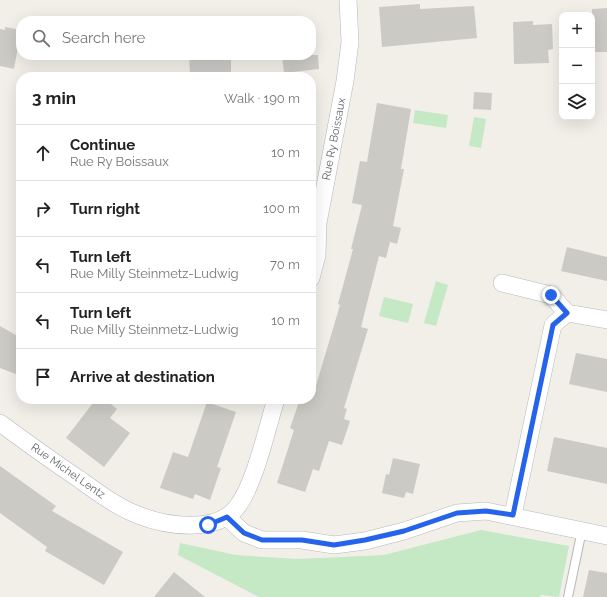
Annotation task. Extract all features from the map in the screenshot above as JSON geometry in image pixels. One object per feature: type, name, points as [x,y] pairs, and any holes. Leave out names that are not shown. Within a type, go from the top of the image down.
[{"type":"street","name":"Rue Ry Boissaux","points":[[316,260],[318,223],[345,81],[350,42],[348,0]]},
{"type":"street","points":[[502,283],[551,295],[567,313],[607,320]]},
{"type":"street","points":[[513,515],[553,325],[567,313]]},
{"type":"street","points":[[274,404],[250,483],[237,507],[227,517],[244,533],[262,540],[302,540],[334,545],[404,531],[457,513],[486,511],[513,515],[607,536]]},
{"type":"street","name":"Rue Michel Lentz","points":[[0,423],[106,499],[138,515],[183,525],[208,525],[227,517]]},
{"type":"lane","points":[[568,597],[582,530]]},
{"type":"green space","points":[[415,110],[448,115],[446,128],[413,123]]},
{"type":"green space","points":[[474,117],[486,119],[481,148],[469,146]]},
{"type":"green space","points":[[436,281],[448,285],[436,326],[424,323]]},
{"type":"green space","points":[[384,297],[413,304],[408,323],[379,316]]},
{"type":"green space","points":[[481,530],[569,546],[559,597],[541,595],[540,597],[259,597],[178,555],[180,543],[236,555],[298,559],[384,555]]},
{"type":"building","points":[[420,4],[420,9],[474,6],[477,38],[382,47],[379,7]]},
{"type":"building","points":[[607,8],[607,52],[595,52],[595,12],[592,12],[592,9]]},
{"type":"building","points":[[533,21],[533,25],[552,24],[553,49],[548,50],[549,63],[514,64],[513,22]]},
{"type":"building","points":[[5,27],[16,29],[16,58],[14,69],[0,66],[0,29],[5,30]]},
{"type":"building","points":[[316,55],[318,55],[319,69],[284,72],[283,60],[316,60]]},
{"type":"building","points":[[189,60],[231,60],[231,72],[190,72]]},
{"type":"building","points":[[474,92],[492,93],[491,110],[473,109]]},
{"type":"building","points":[[377,103],[411,109],[401,169],[404,169],[393,226],[401,228],[397,244],[390,242],[386,258],[379,256],[361,327],[368,329],[344,408],[347,409],[344,419],[350,421],[342,445],[329,441],[319,471],[313,469],[305,492],[277,483],[294,430],[290,428],[298,404],[316,404],[316,386],[340,305],[338,304],[353,249],[351,249],[362,205],[352,203],[360,161],[367,162]]},
{"type":"building","points":[[567,247],[607,257],[607,281],[561,271]]},
{"type":"building","points":[[0,326],[16,335],[16,374],[0,368]]},
{"type":"building","points":[[576,353],[607,359],[607,392],[569,384]]},
{"type":"building","points":[[92,404],[111,404],[117,409],[110,418],[130,433],[104,467],[66,438]]},
{"type":"building","points":[[206,404],[213,404],[236,412],[217,467],[221,468],[210,500],[195,494],[193,499],[160,488],[173,452],[188,457]]},
{"type":"building","points":[[554,437],[607,448],[607,484],[547,471]]},
{"type":"building","points":[[393,458],[420,464],[413,494],[406,492],[404,498],[382,493],[386,474],[389,475]]},
{"type":"building","points":[[0,466],[56,506],[52,511],[123,552],[104,585],[45,551],[47,547],[0,513]]},
{"type":"building","points":[[589,570],[607,573],[607,597],[583,597]]},
{"type":"building","points":[[174,572],[205,597],[154,597]]},
{"type":"route","points":[[208,525],[227,517],[244,533],[262,540],[302,540],[334,545],[404,531],[457,513],[486,511],[513,515],[553,325],[567,313],[551,295]]}]
